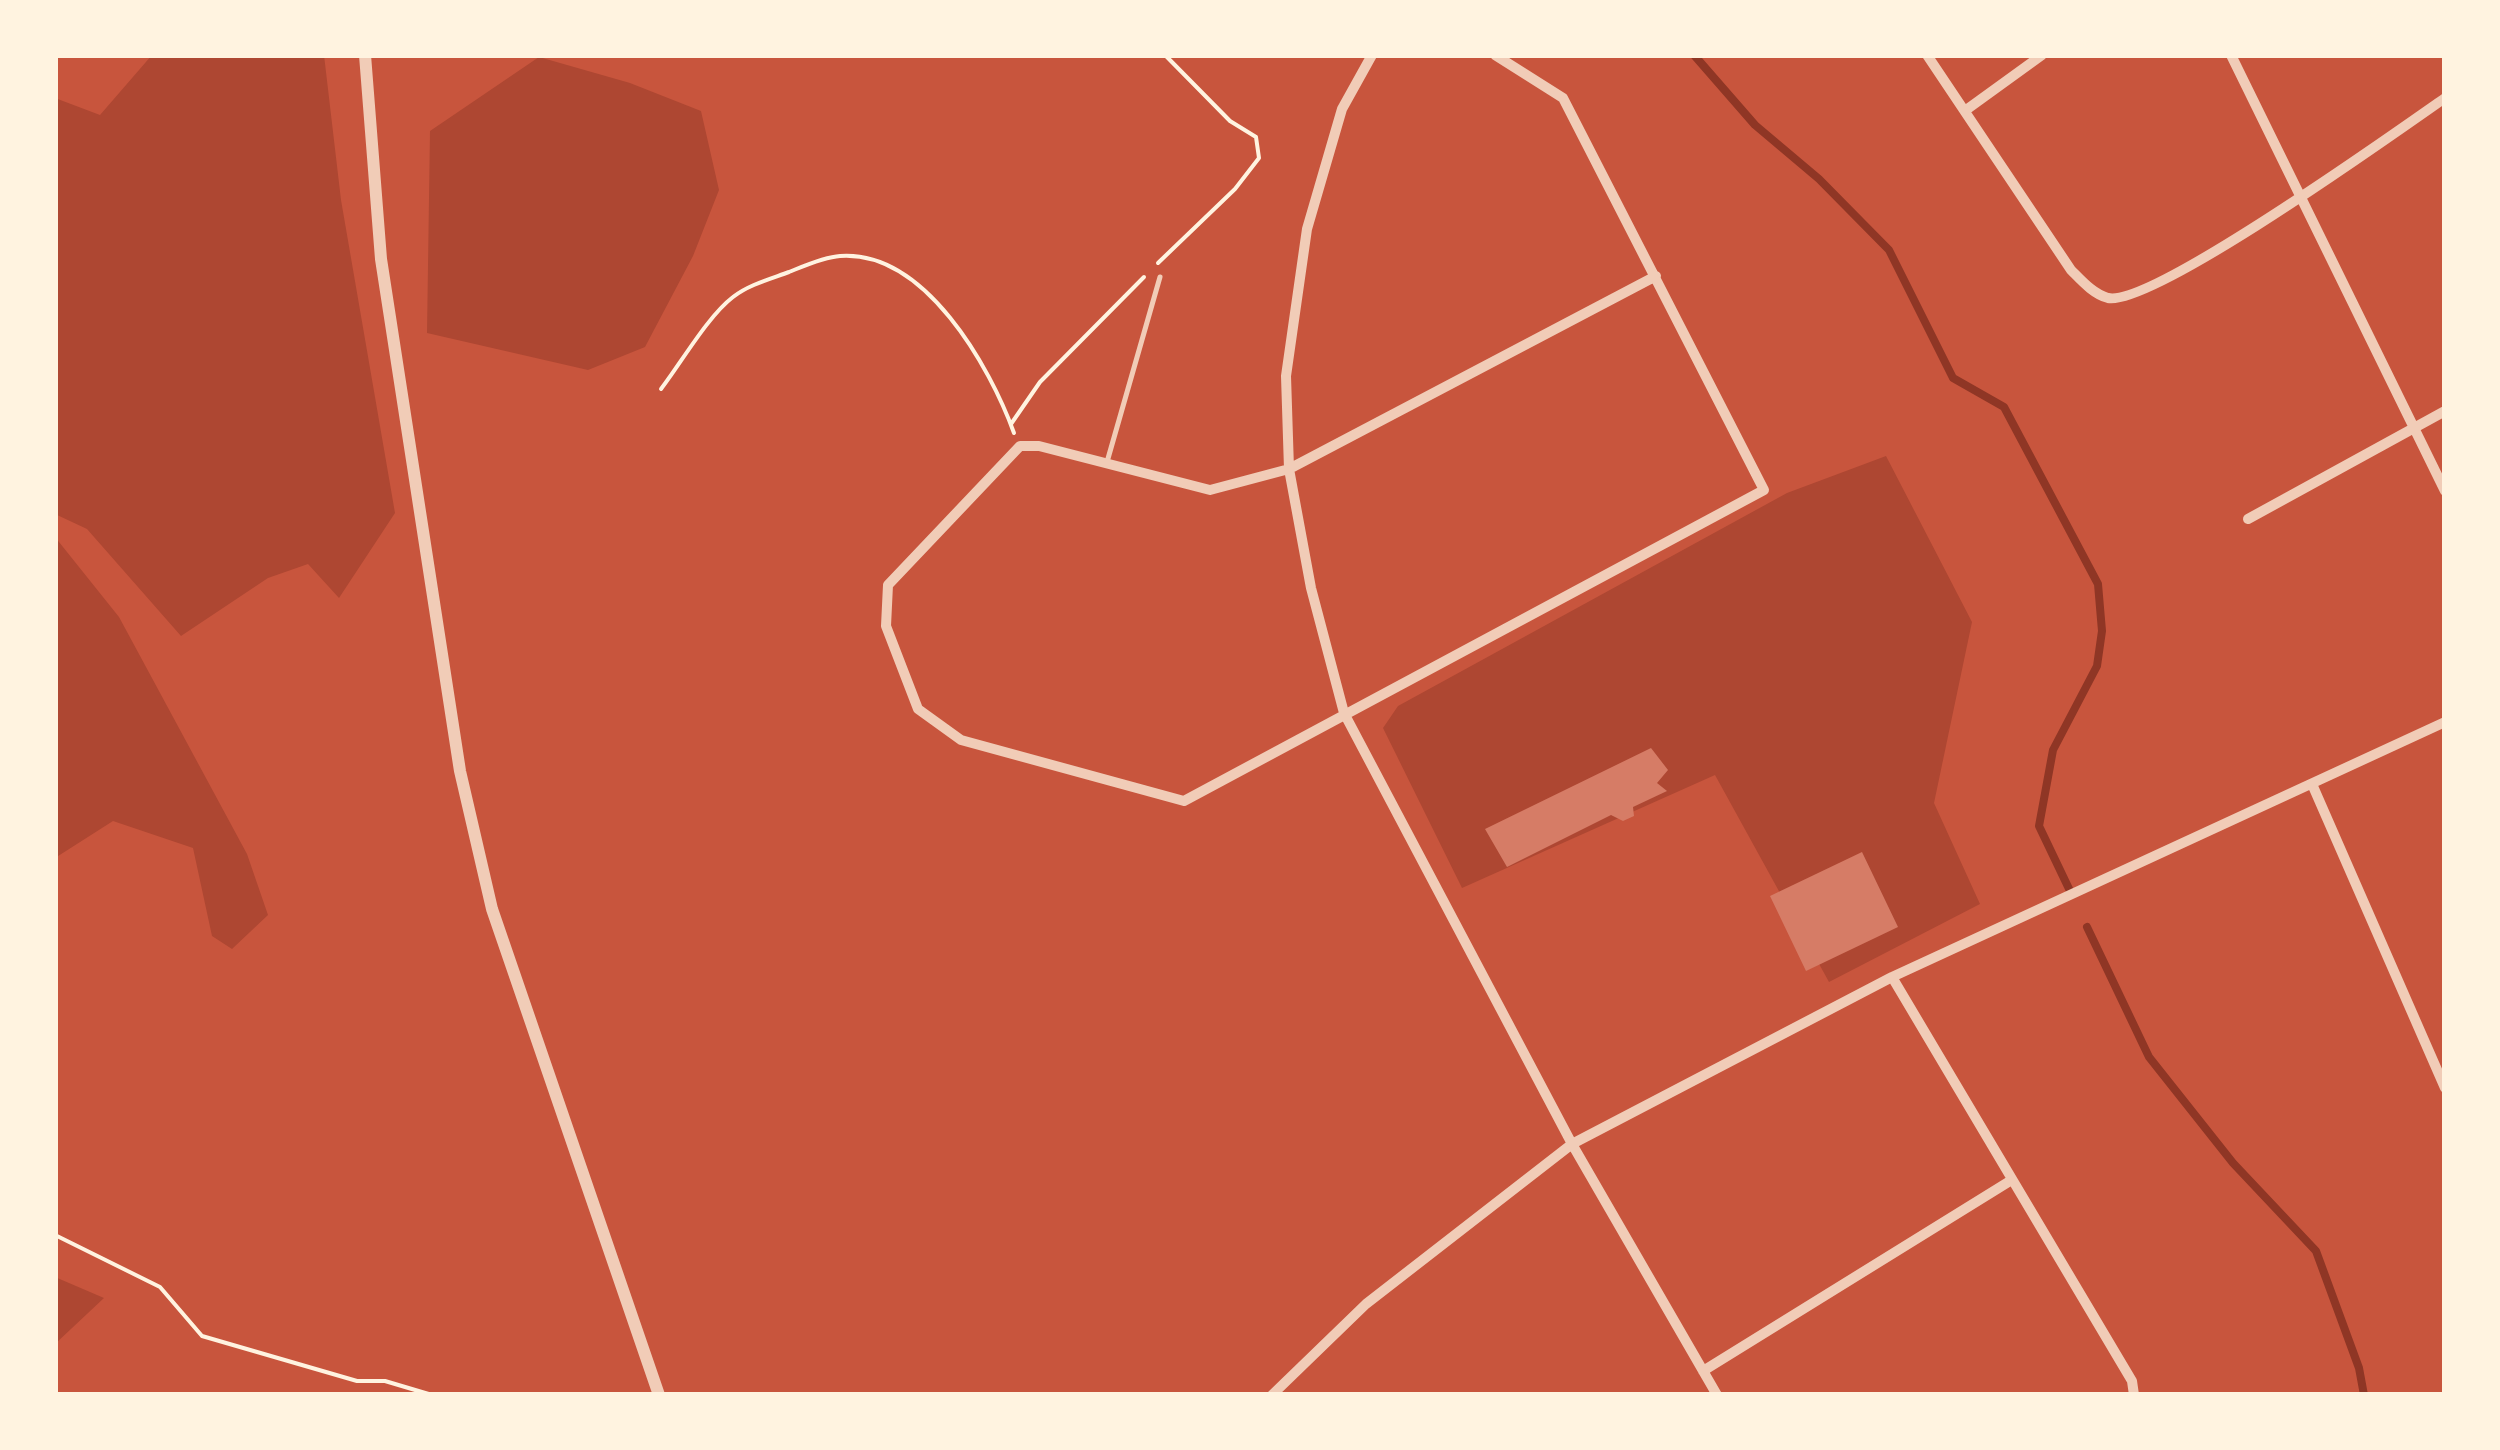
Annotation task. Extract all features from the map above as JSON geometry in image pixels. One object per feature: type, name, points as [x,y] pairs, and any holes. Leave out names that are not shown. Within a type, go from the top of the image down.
[{"type":"street","points":[[365,55],[381,259],[460,770],[492,908],[659,1395]]},
{"type":"street","points":[[1372,55],[1342,108],[1307,229],[1286,376],[1289,469],[1311,588],[1344,713],[1572,1144],[1717,1395]]},
{"type":"street","points":[[1495,55],[1563,98],[1656,276],[1764,490],[1184,801],[961,740],[918,709],[886,626],[888,585],[1020,446],[1040,446],[1210,490],[1289,469],[1656,276]]},
{"type":"street","points":[[1926,55],[2071,270],[2090,289],[2110,298],[2144,291],[2302,197],[2445,98]]},
{"type":"street","points":[[1966,110],[2042,55]]},
{"type":"street","points":[[2232,55],[2418,428],[2445,491]]},
{"type":"street","points":[[2248,518],[2445,412]]},
{"type":"street","points":[[1272,1395],[1366,1304],[1572,1144],[1892,978],[2445,722]]},
{"type":"street","points":[[2312,784],[2445,1088]]},
{"type":"street","points":[[1892,978],[2132,1382],[2134,1395]]},
{"type":"street","points":[[1704,1371],[2010,1181]]},
{"type":"lane","points":[[1106,464],[1160,277]]},
{"type":"path","points":[[1011,424],[1040,382],[1235,190],[1259,158],[1256,138],[1230,121],[1165,55]]},
{"type":"path","points":[[662,388],[731,298],[764,281],[841,256],[872,261],[896,273],[938,304],[974,345],[1020,446]]},
{"type":"path","points":[[55,1236],[160,1287],[202,1336],[357,1381],[385,1382],[432,1395]]},
{"type":"shaded area","points":[[152,55],[324,55],[341,200],[395,513],[339,598],[308,564],[268,578],[181,636],[87,529],[55,514],[55,98],[100,115]]},
{"type":"shaded area","points":[[539,57],[630,83],[701,111],[719,190],[693,256],[645,347],[588,370],[427,333],[430,131]]},
{"type":"shaded area","points":[[1886,456],[1972,622],[1934,803],[1980,904],[1829,982],[1715,775],[1462,888],[1383,728],[1398,706],[1787,493]]},
{"type":"shaded area","points":[[55,537],[119,617],[247,854],[268,915],[232,949],[212,936],[193,848],[113,821],[55,858]]},
{"type":"shaded area","points":[[55,1277],[104,1298],[55,1344]]},
{"type":"building","points":[[1651,748],[1668,770],[1657,783],[1667,791],[1633,807],[1634,816],[1623,821],[1611,815],[1507,867],[1485,829]]},
{"type":"building","points":[[1862,852],[1898,927],[1806,971],[1770,896]]},
{"type":"waterway","points":[[1694,55],[1755,125],[1819,179],[1889,250],[1953,378],[2004,407],[2098,584],[2102,631],[2097,666],[2053,750],[2039,826],[2071,893]]},
{"type":"waterway","points":[[2087,927],[2149,1057],[2233,1163],[2316,1251],[2359,1368],[2364,1395]]}]
